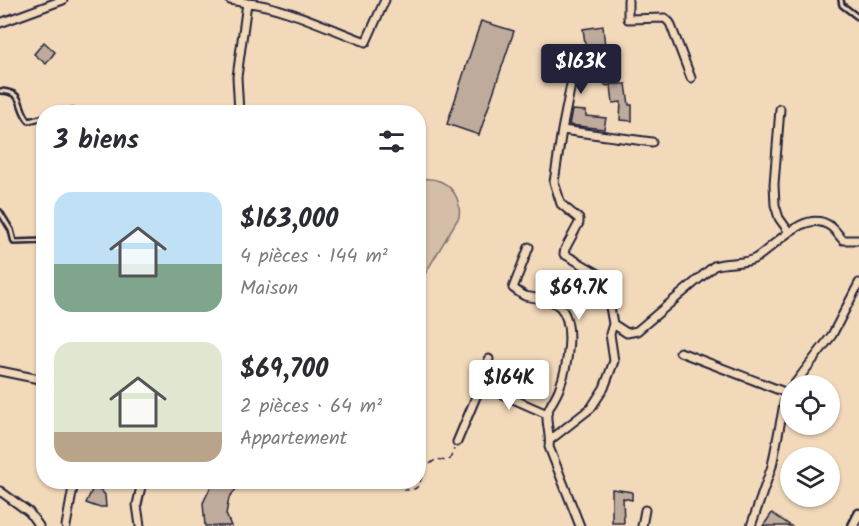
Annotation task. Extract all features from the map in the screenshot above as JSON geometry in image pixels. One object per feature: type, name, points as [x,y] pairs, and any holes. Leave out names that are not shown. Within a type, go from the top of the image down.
[{"type":"street","points":[[0,23],[63,0]]},
{"type":"street","points":[[230,0],[256,4],[289,14],[366,42],[385,0]]},
{"type":"street","points":[[628,0],[628,19],[665,18],[670,23],[692,78]]},
{"type":"street","points":[[239,105],[237,77],[247,3]]},
{"type":"street","points":[[550,440],[591,408],[604,388],[614,361],[610,334],[613,324],[602,278],[564,254],[579,219],[561,204],[554,182],[574,69],[573,59]]},
{"type":"street","points":[[574,69],[606,71],[608,81]]},
{"type":"street","points":[[780,109],[774,184],[775,205],[779,218],[789,232]]},
{"type":"street","points":[[562,130],[652,142]]},
{"type":"street","points":[[613,324],[627,333],[637,331],[714,266],[756,258],[789,232],[806,224],[820,222],[829,225],[843,240],[859,240]]},
{"type":"street","points":[[529,247],[513,288],[524,295],[546,299],[559,306],[565,314],[569,340],[566,369],[547,414],[549,447],[580,526]]},
{"type":"street","points":[[801,375],[832,335],[859,283]]},
{"type":"street","points":[[680,352],[780,386]]},
{"type":"street","points":[[456,442],[481,385],[489,359]]},
{"type":"street","points":[[0,371],[36,378]]},
{"type":"street","points":[[481,385],[547,414]]},
{"type":"street","points":[[752,526],[772,466],[780,432]]},
{"type":"street","points":[[66,526],[73,489]]},
{"type":"street","points":[[140,489],[137,505],[140,526]]},
{"type":"street","points":[[0,491],[29,512],[39,526]]},
{"type":"street","points":[[642,526],[645,510]]},
{"type":"street","points":[[853,526],[859,514]]},
{"type":"lane","points":[[841,0],[842,5],[859,18]]},
{"type":"lane","points":[[0,91],[12,91],[16,94],[29,121],[36,119]]},
{"type":"lane","points":[[0,212],[11,230],[14,242],[36,241]]},
{"type":"path","points":[[426,469],[436,459],[446,461],[450,459],[456,442]]},
{"type":"path","points":[[400,489],[415,489]]},
{"type":"shaded area","points":[[426,179],[439,181],[451,189],[458,201],[459,217],[426,272]]},
{"type":"building","points":[[481,21],[514,31],[479,135],[447,124]]},
{"type":"building","points":[[603,26],[605,47],[586,50],[583,29]]},
{"type":"building","points":[[44,42],[55,52],[46,64],[34,54]]},
{"type":"building","points":[[612,84],[626,84],[629,105],[632,105],[632,121],[620,120],[621,102],[613,103]]},
{"type":"building","points":[[572,110],[586,111],[586,116],[606,118],[604,129],[569,125]]},
{"type":"building","points":[[97,489],[105,495],[106,507],[86,503],[92,490]]},
{"type":"building","points":[[210,489],[236,489],[229,498],[226,514],[231,526],[205,526],[203,503]]},
{"type":"building","points":[[612,489],[632,492],[632,500],[623,498],[624,523],[612,523]]},
{"type":"building","points":[[772,513],[791,526],[763,526]]}]
